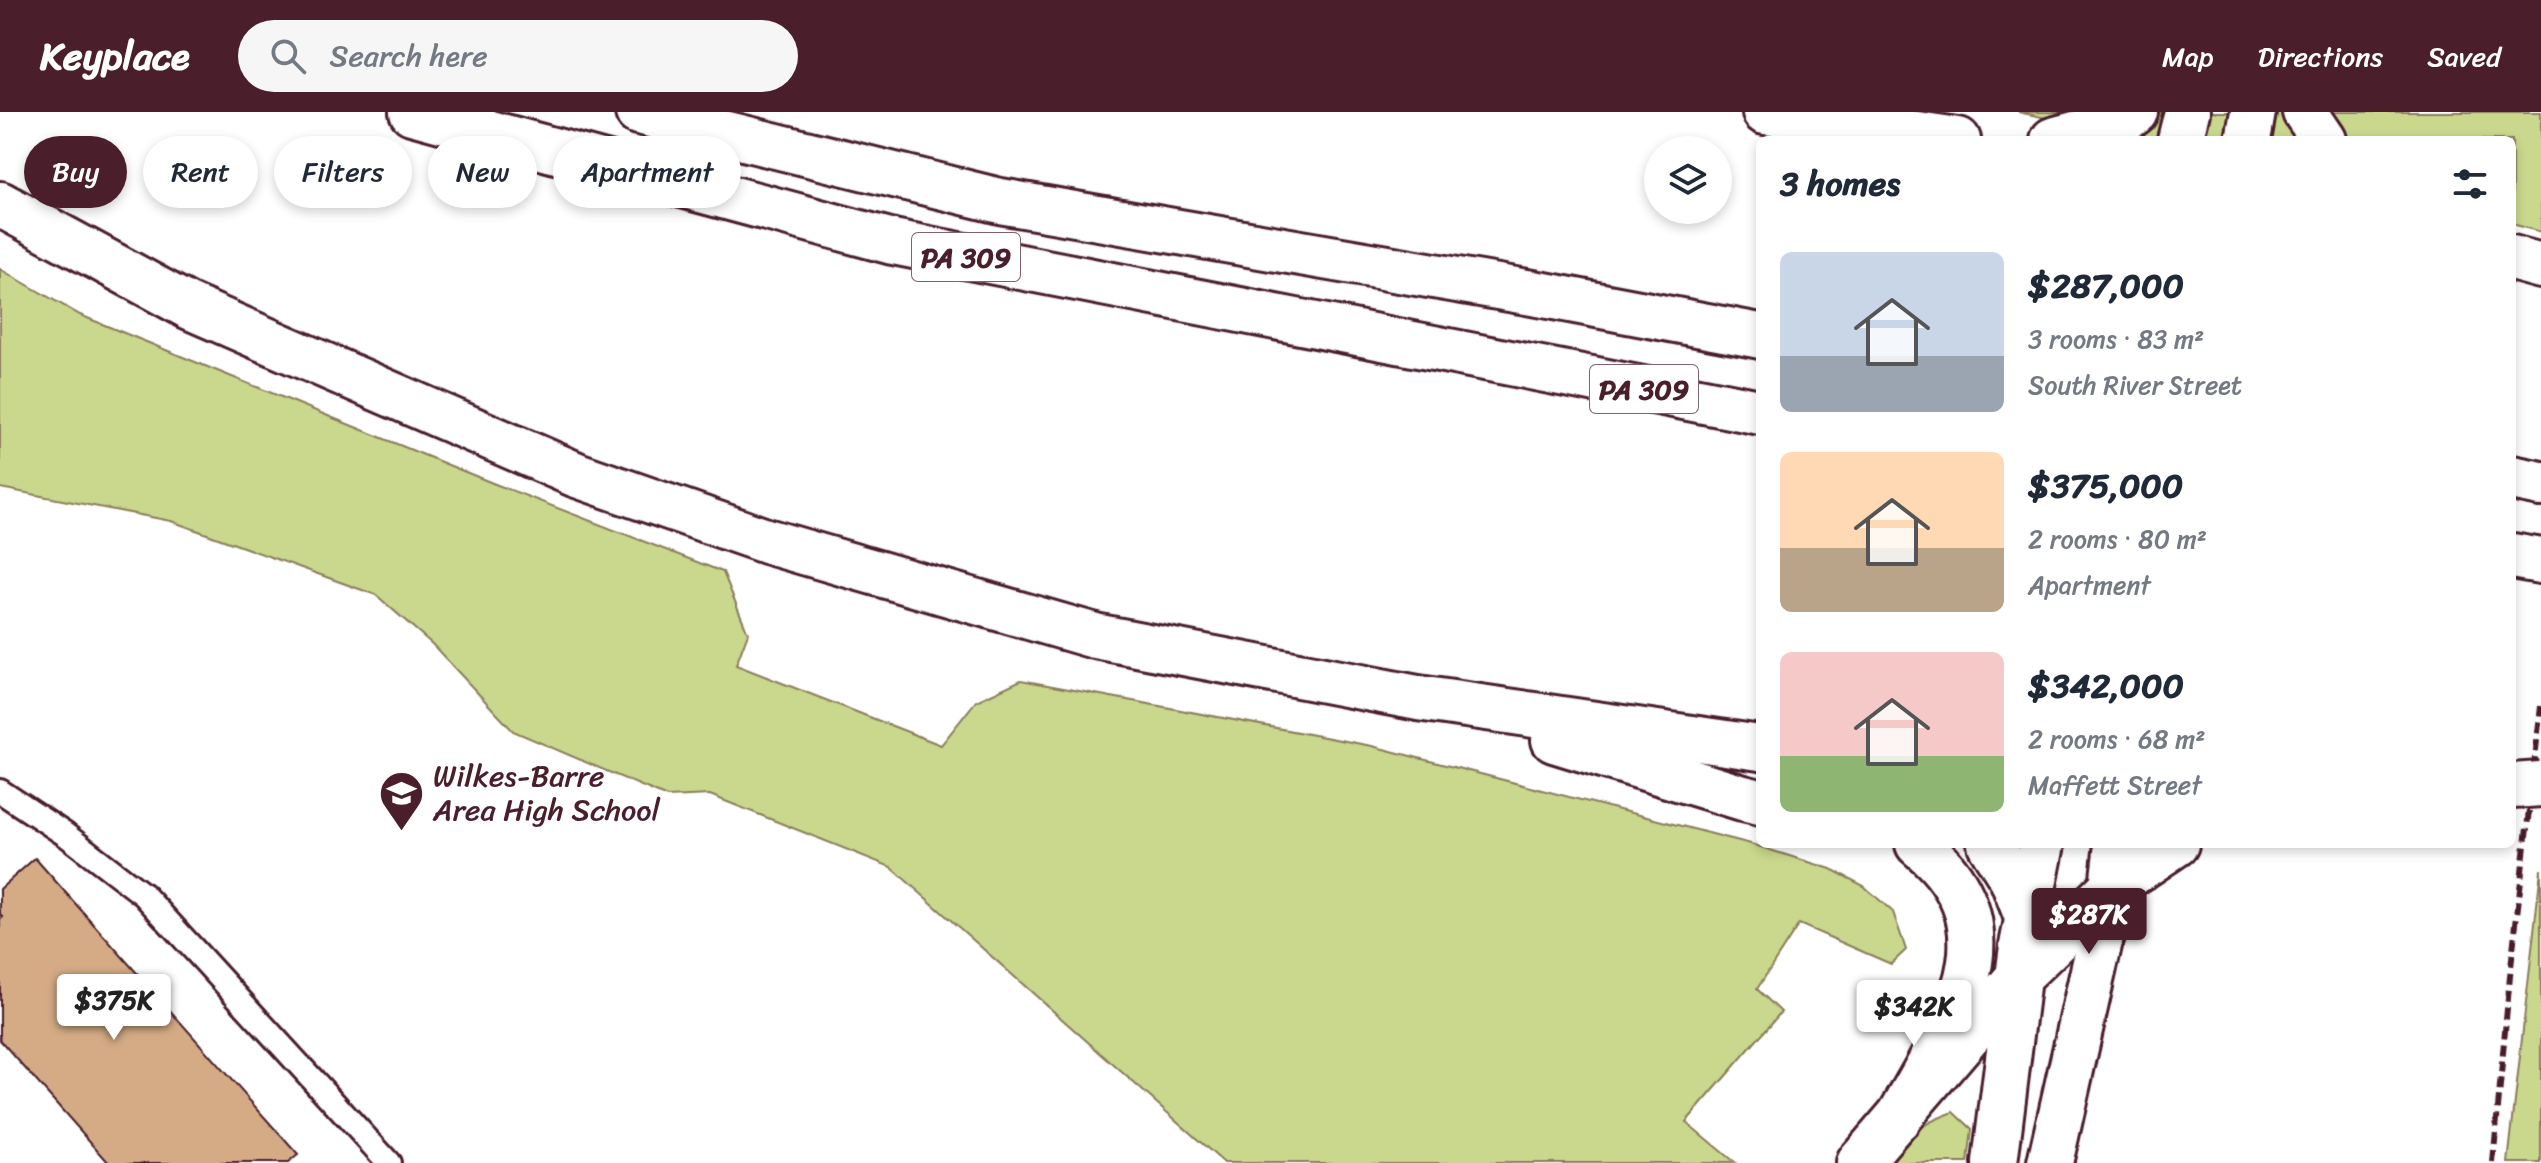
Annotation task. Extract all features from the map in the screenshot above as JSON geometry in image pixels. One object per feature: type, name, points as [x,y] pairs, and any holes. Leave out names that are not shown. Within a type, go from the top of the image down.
[{"type":"main road","name":"PA 309","points":[[412,112],[893,242],[1756,411]]},
{"type":"main road","name":"PA 309","points":[[638,112],[1000,201],[1544,295],[1756,335]]},
{"type":"main road","points":[[1765,112],[1930,136]]},
{"type":"main road","points":[[2068,136],[2123,121],[2135,112]]},
{"type":"main road","points":[[2181,136],[2187,112]]},
{"type":"main road","points":[[2249,136],[2253,112]]},
{"type":"main road","points":[[2305,112],[2321,136]]},
{"type":"main road","points":[[0,204],[188,306],[577,475],[766,541],[1095,636],[1418,698],[1756,747]]},
{"type":"main road","points":[[2516,259],[2541,266]]},
{"type":"main road","points":[[2516,479],[2541,484]]},
{"type":"main road","points":[[2516,557],[2541,561]]},
{"type":"main road","points":[[1418,698],[1756,801]]},
{"type":"main road","points":[[1685,737],[1756,760]]},
{"type":"main road","points":[[2516,786],[2541,784]]},
{"type":"main road","points":[[1898,1119],[1960,1003],[1972,957],[1971,931],[1965,904],[1949,874],[1922,848]]},
{"type":"main road","points":[[1993,848],[2012,879],[2027,917]]},
{"type":"main road","points":[[1995,1163],[2027,917],[2041,848]]},
{"type":"main road","points":[[2050,1163],[2112,887],[2117,848]]},
{"type":"main road","points":[[1859,1163],[2019,976],[2112,887],[2170,848]]},
{"type":"lane","points":[[0,791],[66,835],[144,895],[389,1163]]},
{"type":"green space","points":[[2018,112],[2541,112],[2541,232],[2516,225],[2516,136],[2129,136]]},
{"type":"green space","points":[[0,269],[80,315],[495,484],[723,572],[748,633],[736,665],[941,745],[976,701],[1021,680],[1372,746],[1751,844],[1831,869],[1864,886],[1893,912],[1906,950],[1891,964],[1799,924],[1757,989],[1781,1012],[1686,1122],[1735,1163],[1224,1163],[891,867],[710,795],[667,797],[513,731],[432,644],[376,595],[171,521],[0,488]]},
{"type":"green space","points":[[2541,869],[2541,1163],[2508,1163]]},
{"type":"green space","points":[[1954,1112],[1972,1129],[1968,1163],[1886,1163],[1915,1132]]},
{"type":"building","points":[[35,858],[298,1155],[288,1163],[109,1163],[0,1040],[0,920],[3,917],[0,914],[0,889]]},
{"type":"railway","points":[[2493,1163],[2510,976],[2541,706]]},
{"type":"place","name":"Wilkes-Barre Area High School","points":[[402,832]]}]
